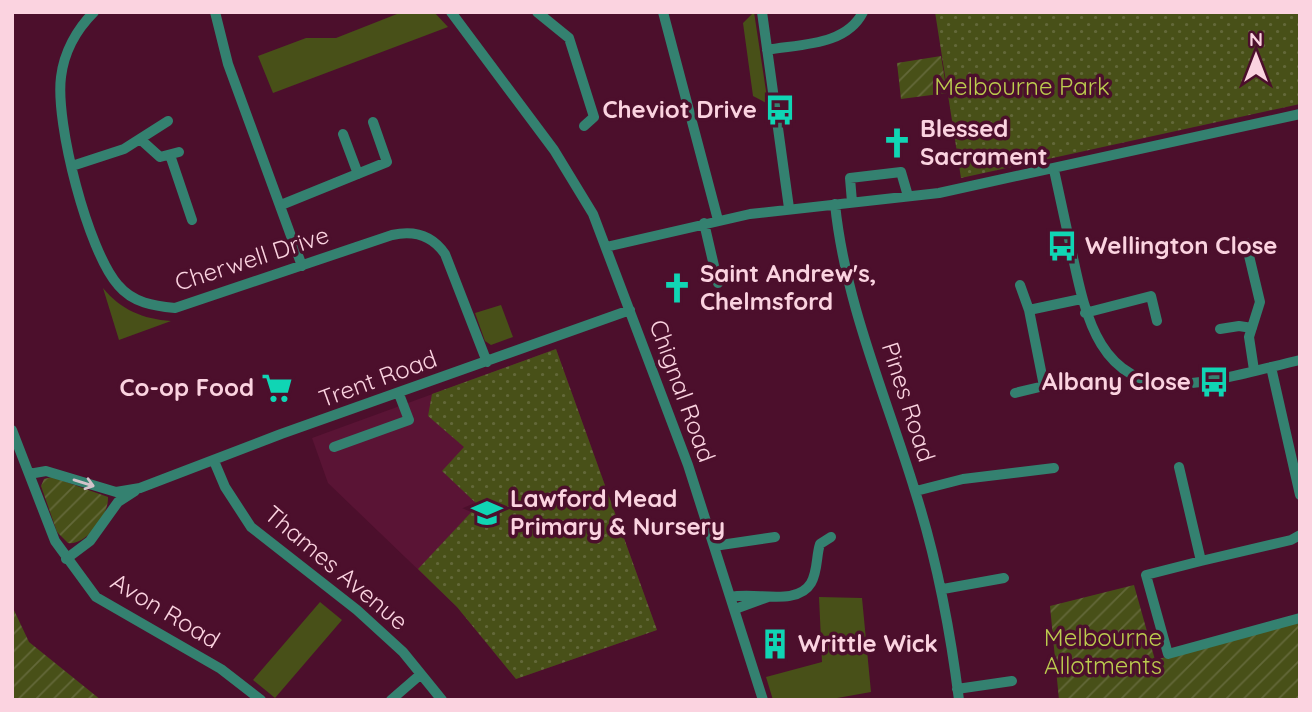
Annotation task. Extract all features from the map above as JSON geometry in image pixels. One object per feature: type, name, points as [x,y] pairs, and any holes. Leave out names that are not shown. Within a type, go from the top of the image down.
[{"type":"street","name":"Cherwell Drive","points":[[94,12],[71,44],[61,78],[62,117],[72,166],[107,268],[118,285],[144,303],[175,308],[392,235],[410,232],[426,237],[441,248],[450,263],[487,362]]},
{"type":"street","points":[[215,12],[228,64],[302,266]]},
{"type":"street","name":"Chignal Road","points":[[450,12],[579,188],[606,247],[688,465],[763,700]]},
{"type":"street","points":[[537,12],[562,31],[573,47],[585,96],[593,113],[592,120],[584,126]]},
{"type":"street","points":[[663,12],[718,220]]},
{"type":"street","points":[[762,12],[789,208]]},
{"type":"street","points":[[768,50],[834,38],[848,31],[863,12]]},
{"type":"street","points":[[606,247],[718,220],[789,208],[908,196],[1054,170],[1300,114]]},
{"type":"street","points":[[72,166],[124,149],[168,121]]},
{"type":"street","points":[[281,205],[387,162],[373,122]]},
{"type":"street","points":[[343,134],[358,174]]},
{"type":"street","points":[[140,139],[160,157],[175,154],[192,220]]},
{"type":"street","points":[[1054,170],[1085,313],[1103,350],[1119,364],[1143,378],[1178,384],[1300,360]]},
{"type":"street","points":[[852,202],[850,178],[901,172],[908,196]]},
{"type":"street","name":"Pines Road","points":[[835,204],[845,273],[916,491],[943,589],[958,694],[1012,681]]},
{"type":"street","points":[[704,223],[718,283]]},
{"type":"street","points":[[1246,243],[1260,302],[1249,345],[1254,370]]},
{"type":"street","points":[[1015,393],[1044,386],[1029,310],[1020,285]]},
{"type":"street","points":[[1085,313],[1151,296],[1157,321]]},
{"type":"street","points":[[1029,310],[1082,299]]},
{"type":"street","name":"Trent Road","points":[[29,474],[46,471],[116,492],[140,488],[630,310]]},
{"type":"street","points":[[1220,329],[1239,326],[1252,328]]},
{"type":"street","points":[[1271,367],[1300,495]]},
{"type":"street","points":[[334,447],[409,420],[399,394]]},
{"type":"street","name":"Avon Road","points":[[12,430],[55,541],[96,597],[221,669],[261,700]]},
{"type":"street","name":"Thames Avenue","points":[[214,461],[225,487],[251,527],[356,610],[403,652],[442,700]]},
{"type":"street","points":[[1179,467],[1201,561]]},
{"type":"street","name":"Pines Road","points":[[916,491],[963,480],[1054,468]]},
{"type":"street","name":"Trent Road","points":[[66,559],[90,541],[118,502],[140,488]]},
{"type":"street","points":[[714,546],[775,537]]},
{"type":"street","points":[[735,609],[770,597],[798,593],[809,586],[820,544],[831,537]]},
{"type":"street","points":[[1299,540],[1146,575],[1167,654],[1300,618]]},
{"type":"street","points":[[943,589],[1004,578]]},
{"type":"street","points":[[731,597],[750,593],[770,597]]},
{"type":"street","points":[[391,700],[421,674]]},
{"type":"shaded area","name":"Lawford Mead Primary & Nursery","points":[[556,349],[657,630],[516,679],[457,607],[328,483],[312,438]]},
{"type":"green space","points":[[402,12],[434,12],[448,27],[273,93],[258,56],[306,38],[336,38]]},
{"type":"green space","points":[[754,12],[768,104],[753,96],[743,23]]},
{"type":"green space","name":"Melbourne Park","points":[[935,12],[1300,12],[1300,104],[961,178]]},
{"type":"green space","points":[[941,56],[947,93],[901,99],[897,63]]},
{"type":"green space","points":[[103,288],[117,302],[133,312],[171,321],[119,340]]},
{"type":"green space","points":[[501,305],[513,337],[491,345],[485,341],[475,313]]},
{"type":"green space","name":"Lawford Mead Primary & Nursery","points":[[556,349],[657,630],[516,679],[457,607],[418,569],[478,505],[442,471],[464,447],[428,416],[432,394]]},
{"type":"green space","points":[[52,477],[108,497],[101,520],[89,535],[75,543],[68,543],[57,532],[41,486],[44,479]]},
{"type":"green space","name":"Melbourne Allotments","points":[[1134,585],[1155,660],[1300,621],[1300,700],[1059,700],[1050,606]]},
{"type":"green space","points":[[819,597],[862,598],[871,692],[826,700],[773,700],[766,677],[822,662]]},
{"type":"green space","points":[[320,602],[342,620],[275,698],[253,680]]},
{"type":"green space","points":[[12,606],[29,642],[101,700],[12,700]]},
{"type":"place","name":"Cheviot Drive","points":[[780,110]]},
{"type":"place","name":"Blessed Sacrament","points":[[897,143]]},
{"type":"place","name":"Wellington Close","points":[[1062,246]]},
{"type":"place","name":"Saint Andrew's, Chelmsford","points":[[677,288]]},
{"type":"place","name":"Albany Close","points":[[1214,382]]},
{"type":"place","name":"Co-op Food","points":[[277,388]]},
{"type":"place","name":"Lawford Mead Primary & Nursery","points":[[487,513]]},
{"type":"place","name":"Writtle Wick","points":[[775,644]]}]
